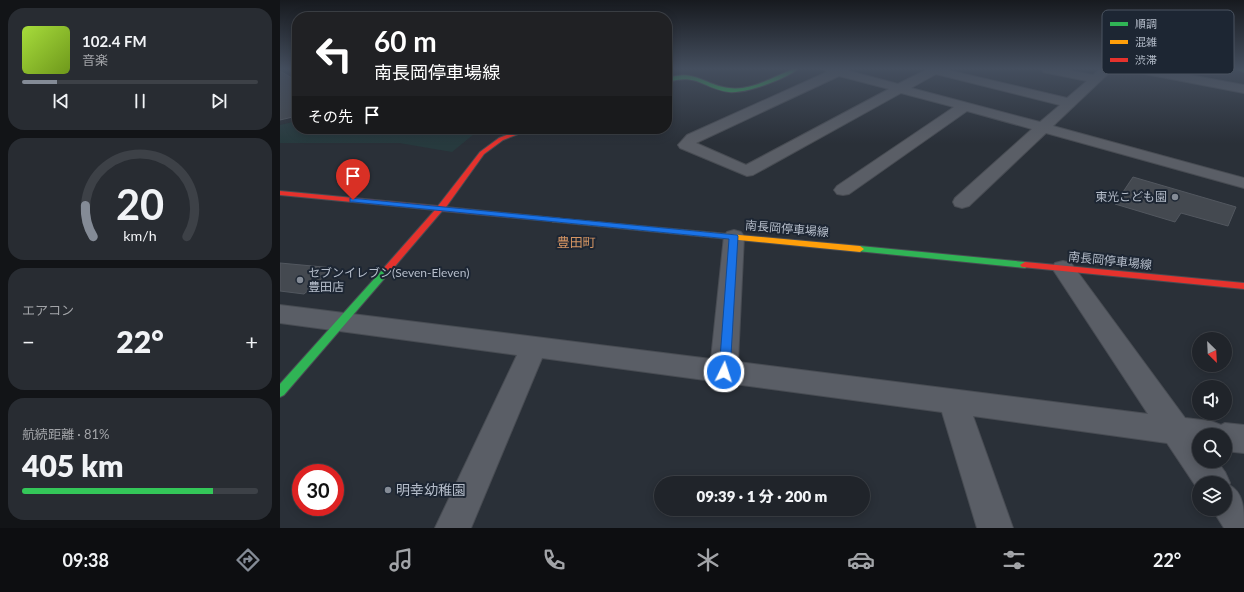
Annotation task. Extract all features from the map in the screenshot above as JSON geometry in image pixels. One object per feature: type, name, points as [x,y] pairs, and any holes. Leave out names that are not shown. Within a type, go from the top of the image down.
[{"type":"main road","points":[[280,392],[441,208],[482,152],[502,139],[515,134]]},
{"type":"main road","name":"南長岡停車場線","points":[[280,193],[1244,286]]},
{"type":"street","points":[[787,94],[692,138],[686,145],[747,171],[891,94]]},
{"type":"street","points":[[918,94],[1244,183]]},
{"type":"street","points":[[1033,94],[1070,103]]},
{"type":"street","points":[[962,202],[1080,94]]},
{"type":"street","points":[[843,190],[965,106]]},
{"type":"street","points":[[724,372],[734,236]]},
{"type":"street","points":[[1063,268],[1208,476]]},
{"type":"street","points":[[280,314],[1192,433]]},
{"type":"street","points":[[453,528],[534,347]]},
{"type":"street","points":[[952,402],[995,528]]},
{"type":"street","points":[[1232,438],[1244,439]]},
{"type":"street","points":[[1232,510],[1244,527]]},
{"type":"green space","points":[[292,122],[292,134],[474,134],[452,152],[399,143],[280,143],[280,125]]},
{"type":"building","points":[[280,94],[292,94],[292,117],[280,120]]},
{"type":"building","name":"東光こども園","points":[[1133,177],[1236,207],[1228,226],[1181,213],[1175,222],[1115,204]]},
{"type":"building","name":"セブンイレブン(Seven-Eleven) 豊田店","points":[[280,263],[334,268],[304,294],[280,291]]},
{"type":"traffic: fast","points":[[860,249],[1025,265]]},
{"type":"traffic: fast","points":[[280,392],[387,270]]},
{"type":"traffic: slow","points":[[556,220],[860,249]]},
{"type":"traffic: jam","points":[[387,270],[441,208],[482,153],[501,139],[514,134]]},
{"type":"traffic: jam","points":[[280,193],[556,220]]},
{"type":"traffic: jam","points":[[1025,265],[1244,286]]},
{"type":"place","name":"東光こども園","points":[[1175,197]]},
{"type":"place","name":"セブンイレブン(Seven-Eleven) 豊田店","points":[[300,280]]},
{"type":"place","name":"明幸幼稚園","points":[[388,490]]},
{"type":"district","name":"豊田町","points":[[576,242]]},
{"type":"route","points":[[353,200],[734,236],[724,372]]}]
